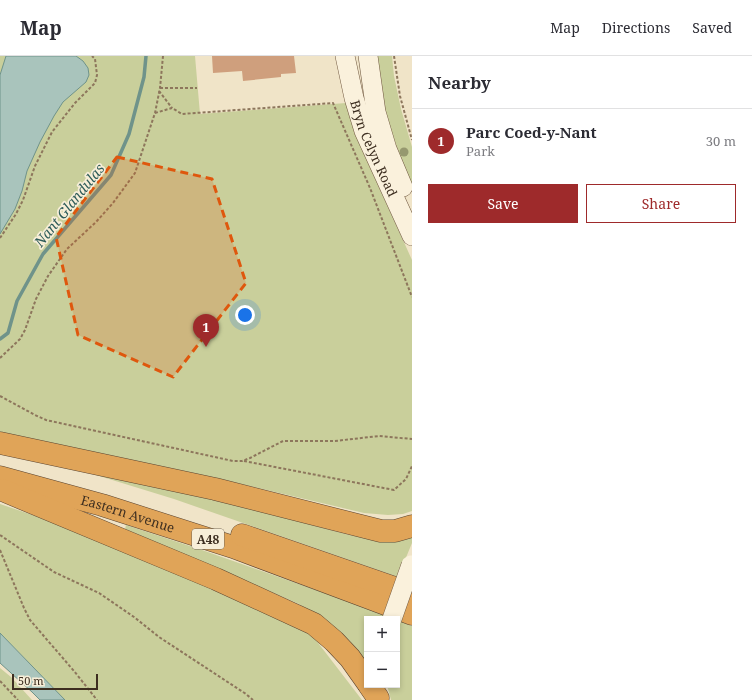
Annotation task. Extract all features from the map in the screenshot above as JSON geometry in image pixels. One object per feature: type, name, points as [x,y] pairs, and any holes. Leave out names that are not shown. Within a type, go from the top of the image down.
[{"type":"highway","points":[[0,443],[215,489],[381,530],[395,531],[412,526]]},
{"type":"highway","name":"Eastern Avenue","points":[[0,462],[72,481],[238,534],[412,594]]},
{"type":"highway","name":"Eastern Avenue","points":[[0,477],[102,505],[226,544],[412,614]]},
{"type":"highway","points":[[0,490],[216,579],[314,624],[334,641],[350,658],[374,690]]},
{"type":"street","name":"Bryn Celyn Road","points":[[345,56],[354,98],[364,130],[412,236]]},
{"type":"street","name":"Bryn Celyn Road","points":[[368,56],[373,96],[382,134],[394,167],[412,207]]},
{"type":"street","points":[[393,616],[412,564]]},
{"type":"path","points":[[0,238],[16,214],[23,200],[35,166],[52,132],[74,103],[95,83],[97,75],[95,57],[92,56]]},
{"type":"path","points":[[0,358],[20,339],[25,330],[36,299],[50,272],[67,249],[96,222],[135,173],[155,112],[163,56]]},
{"type":"path","points":[[394,56],[400,96],[412,140]]},
{"type":"path","points":[[159,90],[197,88]]},
{"type":"path","points":[[159,90],[172,108],[182,114],[333,103],[372,194],[412,297]]},
{"type":"path","points":[[155,112],[172,108]]},
{"type":"path","points":[[0,396],[35,416],[46,420],[233,460],[394,490],[406,479],[412,466]]},
{"type":"path","points":[[242,461],[283,440],[336,440],[379,436],[412,439]]},
{"type":"path","points":[[0,535],[54,572],[99,593],[134,617],[159,637],[253,700]]},
{"type":"path","points":[[0,550],[30,620],[74,671],[96,700]]},
{"type":"path","points":[[0,681],[18,700]]},
{"type":"highlighted area","points":[[117,157],[212,179],[246,283],[173,377],[78,335],[56,237]]},
{"type":"green space","points":[[0,56],[195,56],[200,114],[346,103],[355,134],[412,260],[412,511],[403,514],[388,515],[364,513],[241,484],[0,434]]},
{"type":"green space","points":[[377,56],[392,56],[394,76],[401,109],[412,147],[412,185],[396,146],[384,106]]},
{"type":"green space","points":[[97,473],[242,506],[349,535],[388,540],[412,535],[412,543],[398,577],[174,499],[96,475]]},
{"type":"green space","points":[[0,504],[83,532],[283,618],[312,635],[362,700],[65,700],[0,633]]},
{"type":"green space","points":[[126,525],[384,614],[383,616],[364,616],[364,665],[325,622],[299,604],[125,529]]},
{"type":"green space","points":[[400,621],[412,626],[412,700],[391,700],[388,688],[400,688]]},
{"type":"green space","points":[[0,668],[11,677],[32,700],[0,700]]},
{"type":"water","points":[[6,56],[76,56],[83,61],[88,68],[89,75],[86,82],[63,102],[54,116],[27,171],[22,191],[15,209],[0,234],[0,75]]},
{"type":"water","points":[[0,633],[65,700],[40,700],[0,663]]},
{"type":"building","points":[[212,56],[294,56],[296,73],[281,74],[281,77],[243,81],[242,71],[213,73]]},
{"type":"waterway","name":"Nant Glandulas","points":[[0,339],[8,333],[17,301],[43,254],[111,175],[129,134],[144,77],[146,56]]},
{"type":"place","name":"Parc Coed-y-Nant","points":[[206,347]]}]
